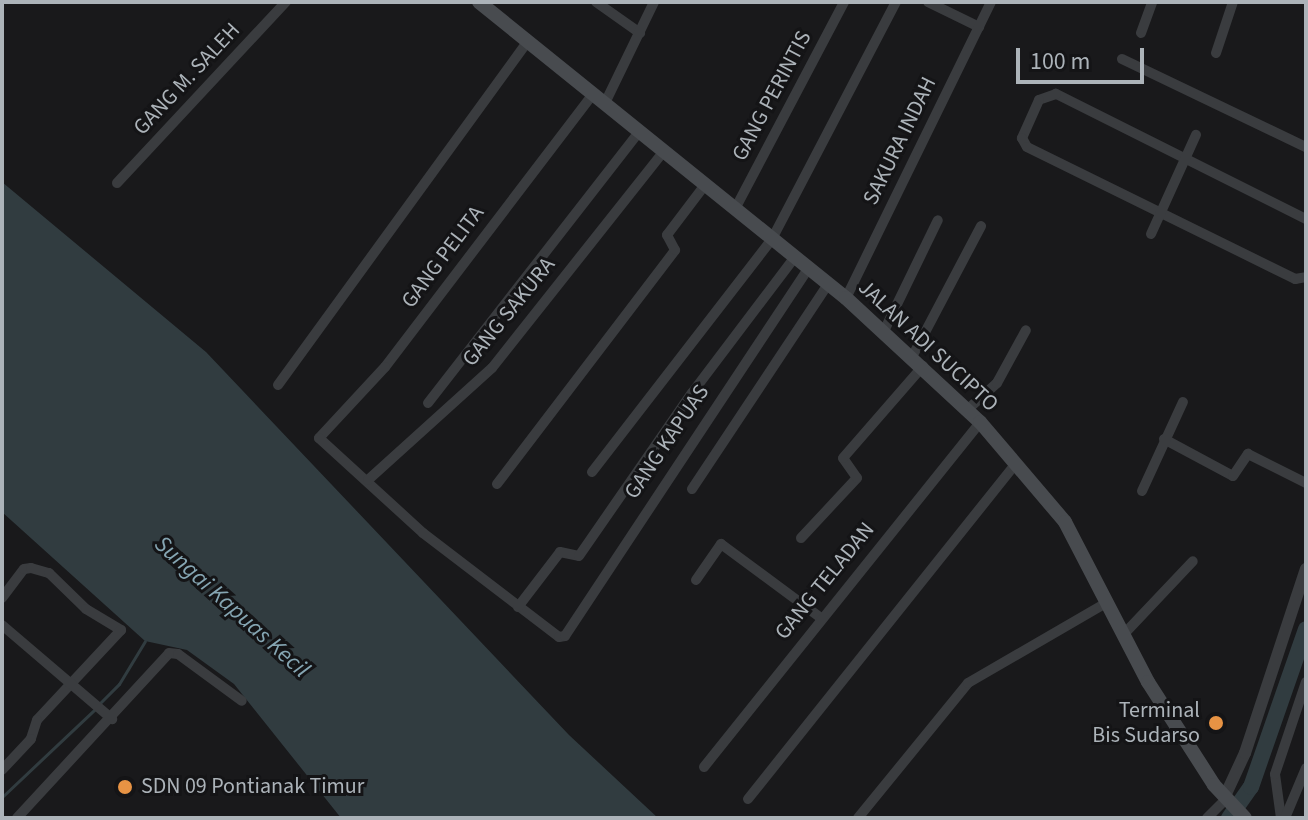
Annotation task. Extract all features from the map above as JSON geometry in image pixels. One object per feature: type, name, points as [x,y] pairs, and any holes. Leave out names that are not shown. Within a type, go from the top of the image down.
[{"type":"main road","name":"JALAN ADI SUCIPTO","points":[[479,2],[846,298],[980,422],[1065,522],[1124,634],[1234,807]]},
{"type":"street","name":"GANG M. SALEH","points":[[117,183],[286,2]]},
{"type":"street","points":[[596,2],[640,33]]},
{"type":"street","points":[[605,103],[654,2]]},
{"type":"street","name":"GANG PERINTIS","points":[[735,209],[844,2]]},
{"type":"street","points":[[592,472],[772,239],[896,2]]},
{"type":"street","points":[[928,2],[979,27]]},
{"type":"street","name":"SAKURA INDAH","points":[[846,298],[991,2]]},
{"type":"street","points":[[1141,33],[1152,2]]},
{"type":"street","points":[[1216,53],[1233,2]]},
{"type":"street","points":[[278,385],[527,42]]},
{"type":"street","points":[[1122,59],[1306,147]]},
{"type":"street","name":"GANG PELITA","points":[[368,480],[319,438],[385,367],[593,94]]},
{"type":"street","points":[[1306,219],[1056,94],[1039,100],[1022,138],[1027,147],[1160,213],[1295,279],[1306,277]]},
{"type":"street","points":[[428,403],[640,131]]},
{"type":"street","points":[[1151,234],[1196,135]]},
{"type":"street","name":"GANG SAKURA","points":[[368,480],[500,359],[663,152]]},
{"type":"street","points":[[497,484],[675,250],[667,235],[705,185]]},
{"type":"street","points":[[884,331],[938,220]]},
{"type":"street","points":[[801,538],[857,478],[843,458],[918,362],[981,226]]},
{"type":"street","points":[[368,480],[423,533],[518,607],[564,551],[571,558],[579,556],[692,393],[795,257]]},
{"type":"street","name":"GANG KAPUAS","points":[[518,607],[559,637],[576,619],[809,267]]},
{"type":"street","points":[[692,489],[828,284]]},
{"type":"street","points":[[967,410],[997,383],[1026,330]]},
{"type":"street","points":[[1142,491],[1183,402]]},
{"type":"street","name":"GANG TELADAN","points":[[704,767],[980,422]]},
{"type":"street","points":[[1164,439],[1233,476],[1248,454],[1306,483]]},
{"type":"street","points":[[748,799],[1015,464]]},
{"type":"street","points":[[696,580],[721,544],[821,618]]},
{"type":"street","points":[[1124,634],[1193,561]]},
{"type":"street","points":[[2,598],[24,569],[31,568],[49,573],[86,609],[121,630],[71,683],[2,770]]},
{"type":"street","points":[[1207,818],[1234,807],[1234,773],[1245,753],[1306,569]]},
{"type":"street","points":[[858,818],[968,683],[1108,602]]},
{"type":"street","points":[[2,625],[107,715]]},
{"type":"street","points":[[17,818],[107,715],[172,652],[242,701]]},
{"type":"street","points":[[1283,818],[1275,774],[1306,682]]},
{"type":"street","points":[[1283,818],[1306,768]]},
{"type":"water","name":"Sungai Kapuas Kecil","points":[[2,182],[206,352],[569,735],[658,818],[341,818],[234,684],[187,650],[145,641],[2,512]]},
{"type":"waterway","points":[[1229,818],[1251,787],[1306,629]]},
{"type":"waterway","points":[[100,703],[119,684],[145,641]]},
{"type":"waterway","points":[[2,797],[95,709]]},
{"type":"place","name":"Terminal Bis Sudarso","points":[[1216,723]]},
{"type":"place","name":"SDN 09 Pontianak Timur","points":[[125,787]]}]
